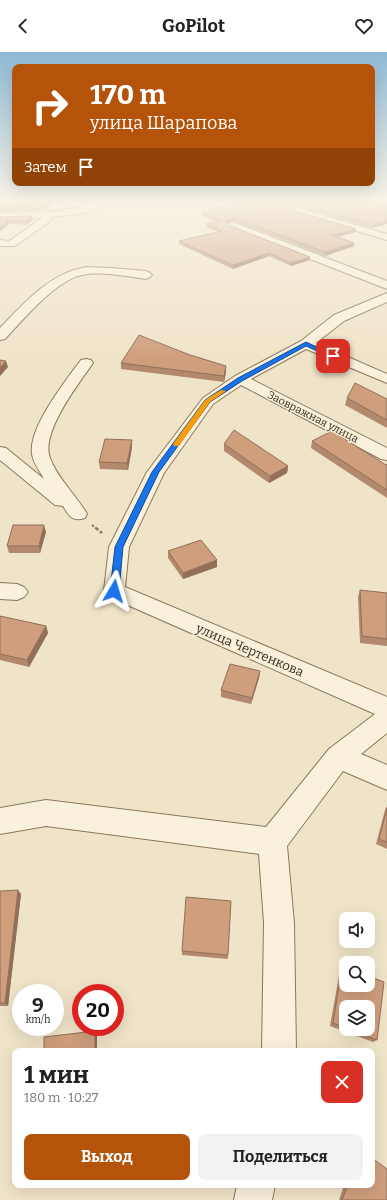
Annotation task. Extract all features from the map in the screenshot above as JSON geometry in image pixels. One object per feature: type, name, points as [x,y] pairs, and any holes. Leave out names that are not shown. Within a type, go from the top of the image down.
[{"type":"street","points":[[298,251],[387,285]]},
{"type":"street","points":[[0,336],[44,293],[68,274],[79,271],[105,271],[146,275]]},
{"type":"street","points":[[119,547],[156,472],[208,401],[240,379],[306,344],[339,318],[387,297]]},
{"type":"street","points":[[306,344],[387,379]]},
{"type":"street","points":[[78,514],[52,478],[40,454],[44,431],[59,401],[86,364]]},
{"type":"street","name":"Заовражная улица","points":[[240,379],[387,455]]},
{"type":"street","points":[[0,452],[78,514]]},
{"type":"street","name":"улица Чертенкова","points":[[119,547],[114,591],[387,708]]},
{"type":"street","points":[[279,1048],[279,923],[272,842],[338,757],[387,719]]},
{"type":"street","points":[[338,757],[387,778]]},
{"type":"street","points":[[0,821],[46,813],[272,842]]},
{"type":"street","points":[[253,1200],[255,1188]]},
{"type":"path","points":[[78,514],[119,547]]},
{"type":"building","points":[[201,251],[294,251],[310,257],[291,263],[269,253],[233,265]]},
{"type":"building","points":[[139,335],[190,355],[226,366],[224,376],[121,363]]},
{"type":"building","points":[[0,360],[6,361],[0,368]]},
{"type":"building","points":[[355,383],[387,399],[387,420],[347,398]]},
{"type":"building","points":[[234,430],[288,466],[270,476],[224,444]]},
{"type":"building","points":[[332,431],[386,465],[387,464],[387,490],[312,441]]},
{"type":"building","points":[[105,439],[132,440],[127,463],[99,462]]},
{"type":"building","points":[[13,525],[44,525],[39,546],[7,546]]},
{"type":"building","points":[[201,540],[217,560],[183,573],[168,551]]},
{"type":"building","points":[[360,590],[387,593],[387,639],[362,636]]},
{"type":"building","points":[[0,616],[46,626],[27,660],[0,654]]},
{"type":"building","points":[[230,664],[260,671],[252,698],[221,690]]},
{"type":"building","points":[[387,808],[387,842],[379,839]]},
{"type":"building","points":[[18,890],[5,1003],[0,1003],[0,891]]},
{"type":"building","points":[[186,897],[231,901],[228,955],[182,951]]},
{"type":"building","points":[[375,979],[384,982],[377,1040],[366,1036],[375,1036],[375,1000],[339,1000],[339,1025],[333,1023],[339,986],[339,992],[375,992]]},
{"type":"building","points":[[72,1034],[72,1036],[95,1036],[95,1048],[44,1048],[44,1037],[64,1036],[64,1035]]},
{"type":"building","points":[[375,1160],[387,1169],[387,1200],[342,1200],[347,1188],[375,1188]]},
{"type":"slow traffic","points":[[176,444],[208,401],[223,391]]},
{"type":"route","points":[[114,591],[119,547],[156,472],[208,401],[240,379],[306,344],[333,356]]}]
